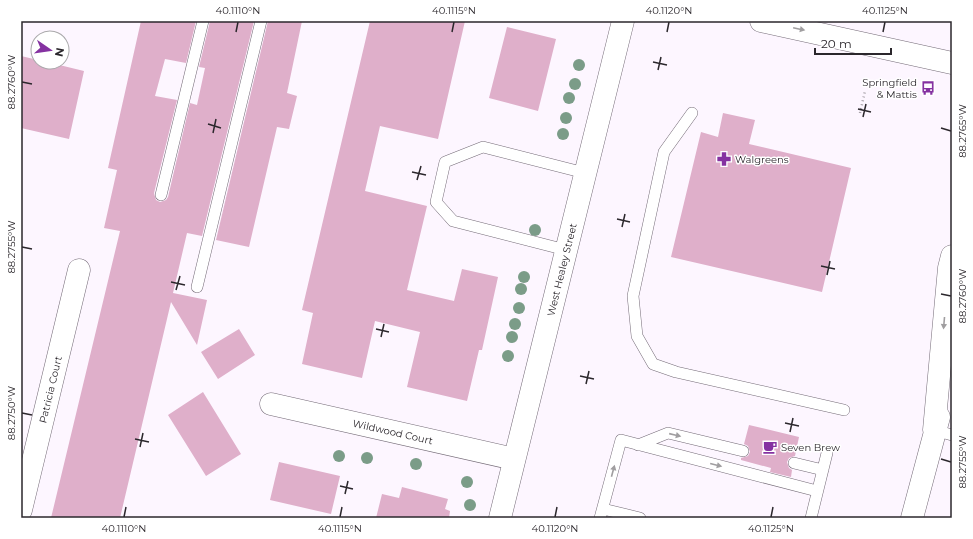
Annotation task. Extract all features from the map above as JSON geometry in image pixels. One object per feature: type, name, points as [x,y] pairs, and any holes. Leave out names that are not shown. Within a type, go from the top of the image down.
[{"type":"street","name":"West Healey Street","points":[[500,518],[623,21]]},
{"type":"street","points":[[761,21],[952,63]]},
{"type":"street","points":[[943,433],[949,268],[952,256]]},
{"type":"street","name":"Patricia Court","points":[[21,510],[79,270]]},
{"type":"street","points":[[912,518],[943,433],[952,381]]},
{"type":"street","name":"Wildwood Court","points":[[271,404],[514,459]]},
{"type":"lane","points":[[161,195],[204,21]]},
{"type":"lane","points":[[197,287],[261,21]]},
{"type":"lane","points":[[692,113],[664,152],[633,296],[637,336],[653,364],[676,372],[844,410]]},
{"type":"lane","points":[[566,250],[453,221],[436,202],[445,162],[483,147],[585,173]]},
{"type":"lane","points":[[638,445],[668,433],[743,451]]},
{"type":"lane","points":[[640,518],[601,513],[621,440],[817,491]]},
{"type":"lane","points":[[810,518],[827,453]]},
{"type":"lane","points":[[794,463],[823,470]]},
{"type":"path","points":[[860,113],[865,91]]},
{"type":"building","points":[[141,21],[196,21],[186,63],[165,59],[155,96],[177,100],[154,193],[156,200],[160,202],[166,200],[168,197],[190,103],[197,105],[205,68],[199,67],[210,21],[254,21],[202,236],[187,233],[173,293],[207,300],[197,345],[171,302],[120,518],[51,518],[120,231],[104,228],[117,170],[108,168]]},
{"type":"building","points":[[268,21],[302,21],[287,93],[297,96],[289,129],[277,127],[249,247],[216,240]]},
{"type":"building","points":[[370,21],[465,21],[438,139],[380,126],[365,191],[427,206],[407,290],[454,301],[462,269],[498,277],[482,350],[479,350],[467,401],[407,387],[420,332],[375,321],[362,378],[302,364],[313,313],[302,310]]},
{"type":"building","points":[[507,27],[556,39],[538,111],[489,98]]},
{"type":"building","points":[[21,56],[30,58],[30,70],[70,70],[70,68],[84,71],[69,139],[21,128]]},
{"type":"building","name":"Walgreens","points":[[723,113],[755,120],[749,144],[851,168],[822,292],[671,257],[701,132],[718,137]]},
{"type":"building","points":[[239,329],[255,355],[218,379],[201,352]]},
{"type":"building","points":[[203,392],[241,454],[206,476],[168,415]]},
{"type":"building","name":"Seven Brew","points":[[749,425],[799,437],[795,456],[789,458],[787,462],[789,468],[792,470],[791,477],[770,472],[771,468],[741,460],[741,458],[748,456],[750,452],[748,446],[744,444]]},
{"type":"building","points":[[279,462],[340,476],[331,514],[270,500]]},
{"type":"building","points":[[402,487],[448,499],[445,509],[450,511],[449,518],[376,518],[382,494],[399,498]]},
{"type":"place","name":"Springfield & Mattis","points":[[928,88]]},
{"type":"place","name":"Walgreens","points":[[724,159]]},
{"type":"place","name":"Seven Brew","points":[[770,447]]}]
